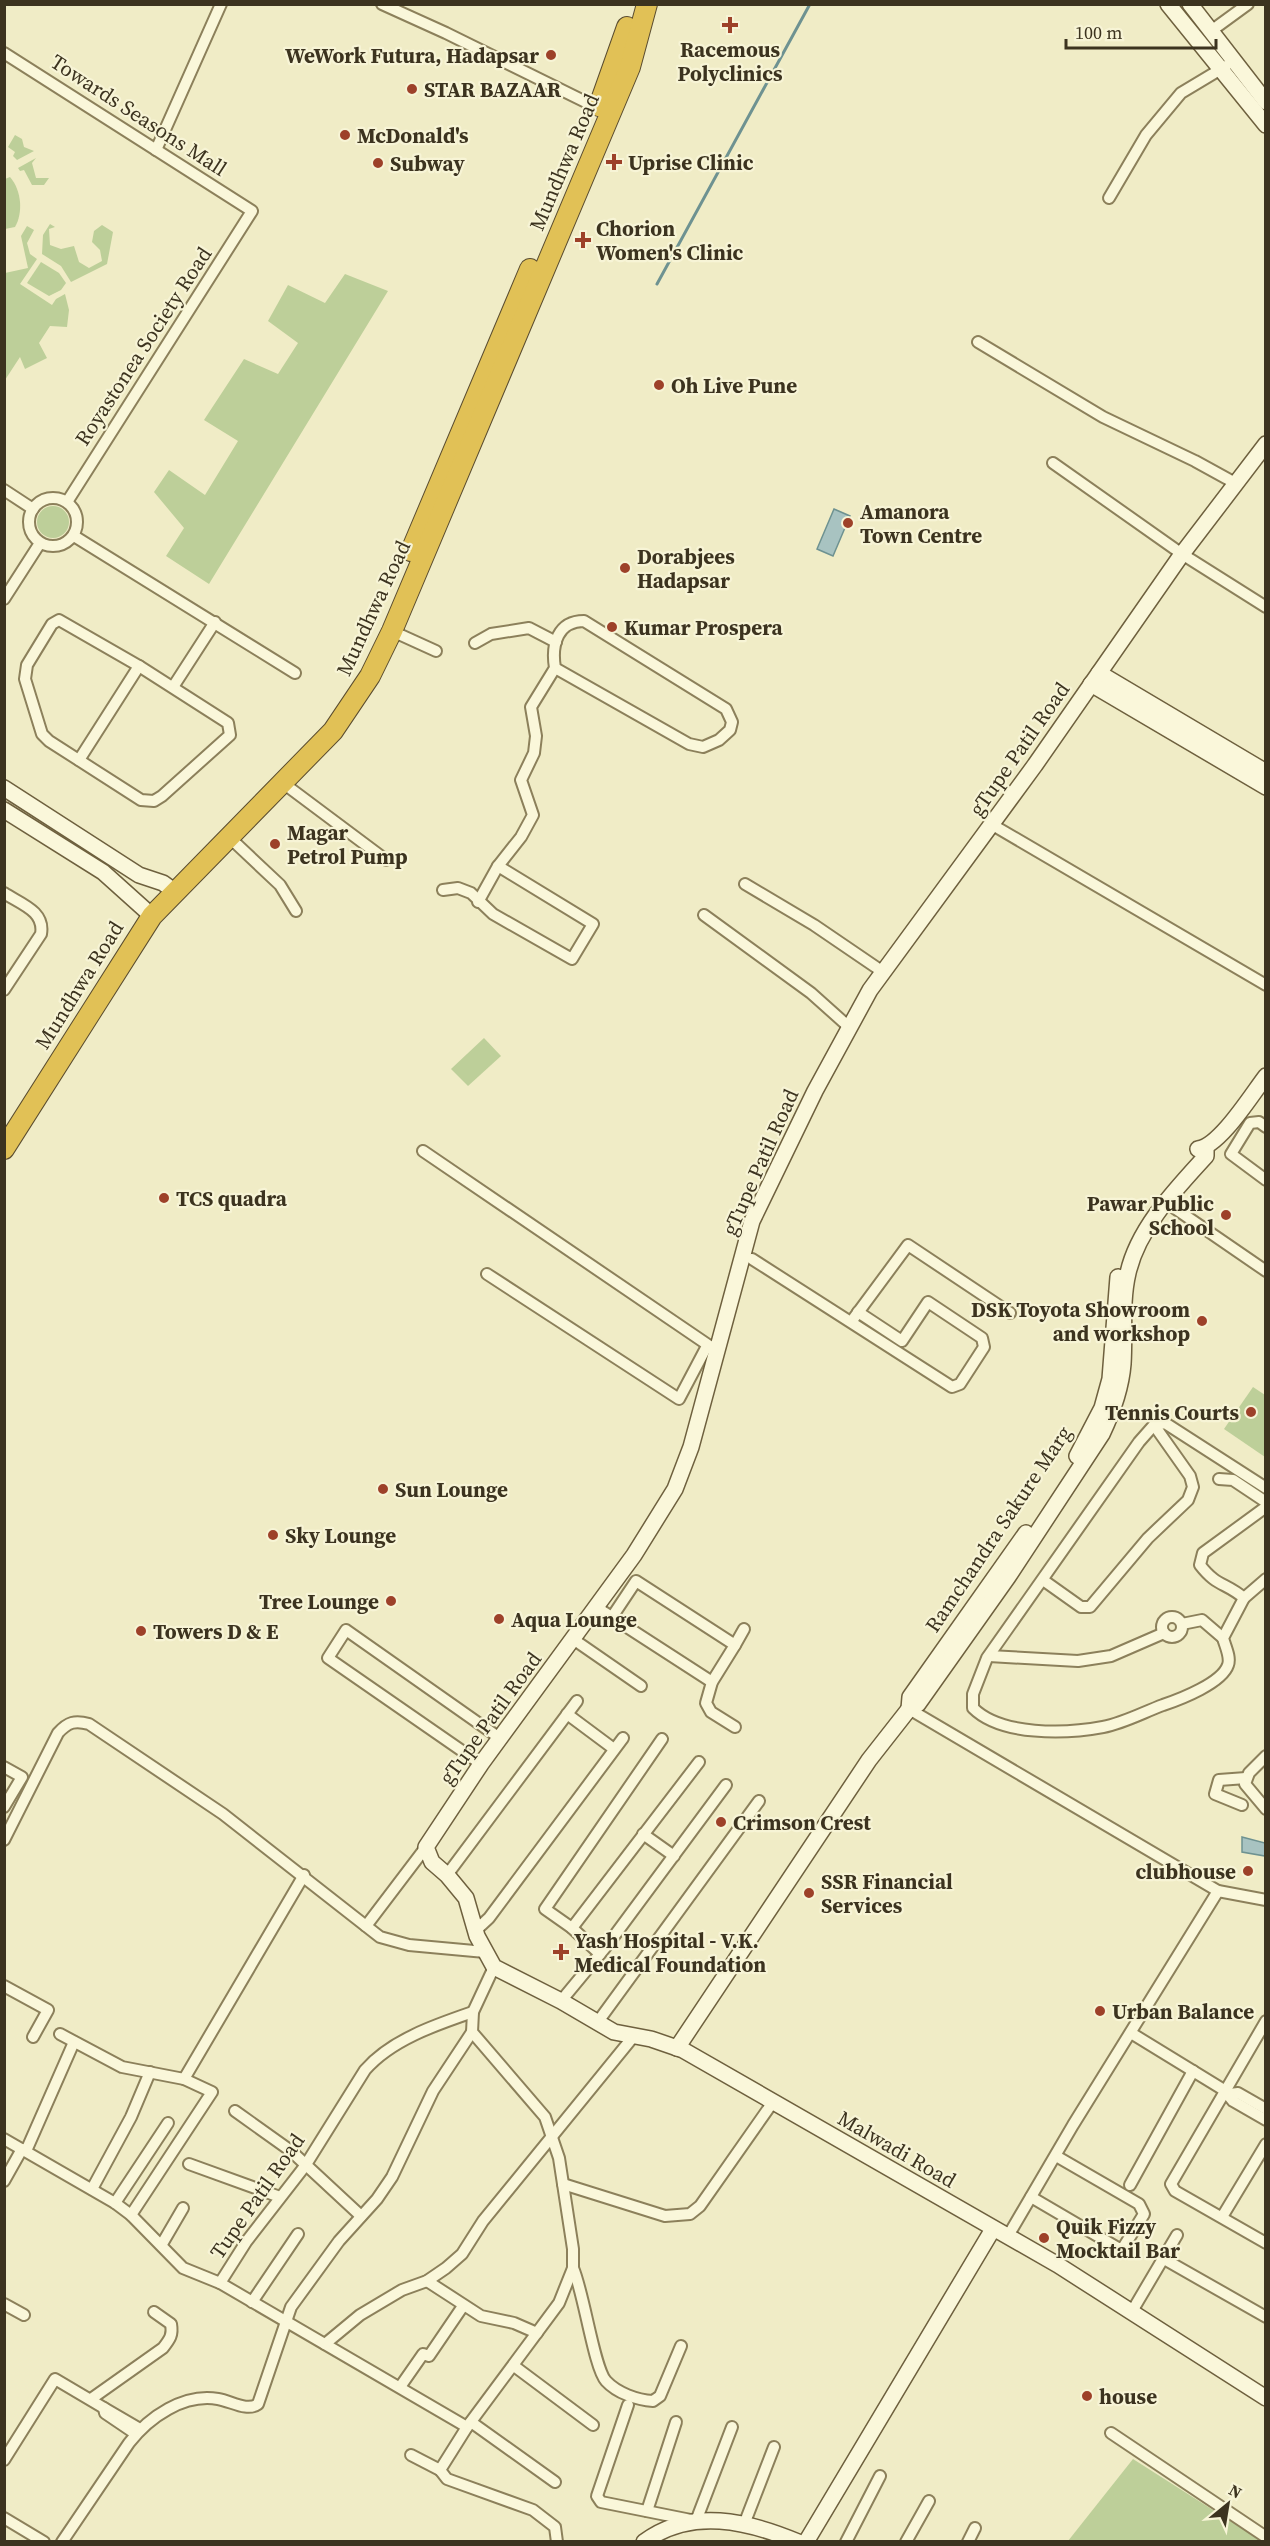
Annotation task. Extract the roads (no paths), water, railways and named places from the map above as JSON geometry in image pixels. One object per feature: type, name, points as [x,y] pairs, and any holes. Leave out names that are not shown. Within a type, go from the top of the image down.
[{"type":"highway","name":"Mundhwa Road","points":[[168,887],[229,837],[319,747],[346,713],[370,676],[392,631],[604,111],[633,4]]},
{"type":"highway","name":"Mundhwa Road","points":[[4,1123],[147,912],[309,738],[335,705],[358,669],[604,111],[630,67],[646,4]]},
{"type":"highway","name":"Mundhwa Road","points":[[4,1149],[147,912]]},
{"type":"street","points":[[156,150],[221,4]]},
{"type":"street","points":[[382,4],[604,111]]},
{"type":"street","points":[[1191,4],[1266,102]]},
{"type":"street","points":[[1209,29],[1248,4]]},
{"type":"street","points":[[1172,9],[1266,125]]},
{"type":"street","name":"Towards Seasons Mall","points":[[4,53],[252,211]]},
{"type":"street","points":[[1109,198],[1146,135],[1181,93],[1234,61]]},
{"type":"street","name":"Royastonea Society Road","points":[[67,502],[252,211]]},
{"type":"street","points":[[978,342],[1103,417],[1196,461],[1235,483]]},
{"type":"street","name":"gTupe Patil Road","points":[[426,1847],[496,1735],[573,1639],[640,1545],[675,1489],[691,1447],[712,1348],[752,1221],[779,1161],[849,1027],[883,972],[1095,679],[1182,554],[1266,444]]},
{"type":"street","points":[[1053,463],[1182,554],[1266,607]]},
{"type":"street","points":[[4,490],[33,509]]},
{"type":"street","points":[[50,498],[67,502],[77,516],[78,523],[74,536],[57,546],[40,543],[30,529],[33,509],[50,498]]},
{"type":"street","points":[[74,536],[294,673]]},
{"type":"street","points":[[4,599],[40,543]]},
{"type":"street","points":[[64,620],[173,687],[228,723],[231,730],[230,735],[154,801],[141,800],[42,735],[25,679],[27,664],[52,624],[64,620]]},
{"type":"street","points":[[477,902],[498,866],[521,837],[533,815],[521,780],[534,753],[536,736],[531,707],[555,668],[553,656],[556,642],[563,627],[570,621],[585,621],[726,709],[732,722],[730,730],[720,740],[703,747],[688,744],[555,668]]},
{"type":"street","points":[[173,687],[215,622]]},
{"type":"street","points":[[475,643],[491,634],[529,628],[556,642]]},
{"type":"street","points":[[392,631],[436,651]]},
{"type":"street","points":[[80,760],[139,666]]},
{"type":"street","points":[[1095,679],[1266,772]]},
{"type":"street","points":[[1095,679],[1266,787]]},
{"type":"street","points":[[283,783],[387,860]]},
{"type":"street","points":[[4,788],[139,875],[168,887]]},
{"type":"street","points":[[4,810],[103,872],[147,912]]},
{"type":"street","points":[[991,824],[1266,985]]},
{"type":"street","points":[[229,837],[280,885],[296,911]]},
{"type":"street","points":[[443,890],[458,888],[471,893],[477,902],[493,915],[565,957],[572,959],[576,956],[593,924],[498,866]]},
{"type":"street","points":[[745,884],[814,925],[883,972]]},
{"type":"street","points":[[4,893],[38,914],[42,927],[41,934],[4,990]]},
{"type":"street","points":[[704,915],[811,993],[849,1027]]},
{"type":"street","name":"Ramchandra Sakure Marg","points":[[677,2048],[869,1760],[909,1709],[918,1704],[942,1658],[1008,1577],[1102,1434],[1118,1395],[1117,1282],[1129,1243],[1140,1224],[1197,1149],[1206,1148],[1229,1124],[1266,1076]]},
{"type":"street","points":[[1266,1127],[1255,1121],[1232,1150],[1233,1158],[1266,1180]]},
{"type":"street","points":[[1229,1124],[1243,1134]]},
{"type":"street","name":"Ramchandra Sakure Marg","points":[[1117,1343],[1128,1273],[1136,1248],[1167,1203],[1206,1156],[1206,1148]]},
{"type":"street","points":[[423,1151],[712,1348],[679,1399],[487,1274]]},
{"type":"street","points":[[1167,1203],[1266,1271]]},
{"type":"street","points":[[850,1323],[908,1245],[1010,1313]]},
{"type":"street","points":[[752,1259],[952,1387],[960,1383],[984,1347],[982,1338],[928,1302],[902,1341],[858,1312]]},
{"type":"street","points":[[989,1656],[1078,1661],[1111,1656],[1164,1633],[1170,1637],[1176,1636],[1181,1632],[1182,1624],[1202,1620],[1223,1638],[1229,1657],[1228,1665],[1218,1677],[1187,1696],[1106,1726],[1076,1731],[1016,1729],[982,1718],[973,1708],[973,1694],[989,1656],[1139,1442],[1154,1425],[1165,1423],[1266,1488]]},
{"type":"street","points":[[1043,1580],[1081,1607],[1090,1607],[1148,1538],[1188,1500],[1193,1487],[1190,1476],[1154,1425]]},
{"type":"street","points":[[1219,1479],[1233,1480],[1266,1502]]},
{"type":"street","points":[[1244,1598],[1235,1590],[1214,1582],[1200,1565],[1203,1553],[1266,1507]]},
{"type":"street","points":[[1223,1638],[1244,1598],[1266,1579]]},
{"type":"street","points":[[612,1617],[636,1581],[735,1645]]},
{"type":"street","points":[[596,1607],[712,1682]]},
{"type":"street","points":[[735,1727],[707,1708],[707,1695],[712,1682],[744,1629]]},
{"type":"street","points":[[479,1762],[328,1658],[346,1630],[496,1735]]},
{"type":"street","points":[[573,1639],[641,1686]]},
{"type":"street","points":[[447,1875],[577,1701]]},
{"type":"street","points":[[909,1709],[1218,1891],[1266,1900]]},
{"type":"street","points":[[567,1714],[614,1749]]},
{"type":"street","points":[[5,1837],[58,1733],[67,1724],[79,1721],[89,1724],[223,1814],[304,1875],[380,1937],[409,1946],[485,1952]]},
{"type":"street","points":[[476,1931],[489,1918],[623,1738]]},
{"type":"street","points":[[600,1954],[572,1928],[545,1909],[662,1739]]},
{"type":"street","points":[[1266,1756],[1246,1778],[1245,1784],[1249,1792],[1266,1809]]},
{"type":"street","points":[[572,1928],[699,1762]]},
{"type":"street","points":[[4,1767],[22,1777],[4,1807]]},
{"type":"street","points":[[1242,1805],[1221,1799],[1215,1794],[1215,1789],[1219,1780],[1246,1778]]},
{"type":"street","points":[[561,2001],[600,1954],[726,1785]]},
{"type":"street","points":[[597,2023],[759,1801]]},
{"type":"street","points":[[643,1834],[674,1856]]},
{"type":"street","points":[[62,2541],[138,2432],[173,2407],[194,2399],[216,2398],[249,2407],[258,2403],[284,2321],[291,2307],[339,2241],[392,2176],[434,2091],[472,2032],[473,2012],[494,1966],[476,1931],[466,1898],[447,1875],[432,1862],[426,1847]]},
{"type":"street","points":[[366,1926],[426,1847]]},
{"type":"street","points":[[183,2079],[304,1875]]},
{"type":"street","points":[[1008,2236],[1218,1891]]},
{"type":"street","name":"Malwadi Road","points":[[494,1966],[614,2032],[651,2039],[677,2048],[1008,2236],[1266,2398]]},
{"type":"street","points":[[4,1986],[48,2010],[33,2037]]},
{"type":"street","name":"Tupe Patil Road","points":[[473,2012],[422,2032],[375,2059],[365,2070],[305,2166],[280,2197],[220,2283],[469,2425],[555,2482]]},
{"type":"street","points":[[1266,2020],[1227,2092],[1171,2184],[1175,2191],[1266,2243]]},
{"type":"street","points":[[472,2032],[545,2116],[553,2135],[563,2184],[573,2268],[584,2300],[600,2372],[613,2387],[646,2400],[657,2399],[681,2346]]},
{"type":"street","points":[[1131,2033],[1227,2092],[1233,2101],[1266,2120]]},
{"type":"street","points":[[60,2034],[123,2067],[183,2079],[212,2092],[132,2215]]},
{"type":"street","points":[[325,2344],[360,2315],[402,2290],[427,2281],[462,2254],[483,2222],[633,2037]]},
{"type":"street","points":[[4,2181],[24,2150],[74,2042]]},
{"type":"street","points":[[1130,2185],[1193,2071]]},
{"type":"street","points":[[92,2189],[131,2117],[150,2072]]},
{"type":"street","points":[[1227,2092],[1238,2093],[1266,2109]]},
{"type":"street","points":[[563,2184],[665,2216],[690,2214],[700,2206],[773,2102]]},
{"type":"street","points":[[235,2111],[291,2151],[361,2216]]},
{"type":"street","points":[[115,2203],[168,2123]]},
{"type":"street","points":[[4,2139],[115,2203],[132,2215],[183,2268],[220,2283]]},
{"type":"street","points":[[1222,2217],[1266,2144]]},
{"type":"street","points":[[1031,2197],[1112,2246],[1123,2248],[1144,2214],[1139,2204],[1056,2156]]},
{"type":"street","points":[[189,2164],[280,2197]]},
{"type":"street","points":[[162,2244],[183,2208]]},
{"type":"street","points":[[806,2541],[993,2229]]},
{"type":"street","points":[[252,2302],[298,2234]]},
{"type":"street","points":[[1131,2313],[1177,2235]]},
{"type":"street","points":[[1164,2259],[1266,2317]]},
{"type":"street","points":[[440,2470],[469,2425],[559,2303],[573,2268]]},
{"type":"street","points":[[427,2281],[481,2316],[514,2323],[537,2333]]},
{"type":"street","points":[[4,2304],[24,2315]]},
{"type":"street","points":[[400,2387],[423,2354],[429,2356],[440,2343],[463,2306]]},
{"type":"street","points":[[92,2399],[163,2348],[170,2339],[173,2332],[171,2324],[154,2312]]},
{"type":"street","points":[[514,2366],[594,2425]]},
{"type":"street","points":[[4,2460],[55,2379],[92,2399],[104,2408],[105,2413],[138,2432]]},
{"type":"street","points":[[628,2405],[598,2498],[602,2502],[696,2521],[745,2522],[798,2541]]},
{"type":"street","points":[[647,2511],[676,2422]]},
{"type":"street","points":[[696,2521],[732,2427]]},
{"type":"street","points":[[1111,2433],[1266,2537]]},
{"type":"street","points":[[745,2522],[774,2447]]},
{"type":"street","points":[[411,2456],[440,2470],[447,2479],[540,2514],[555,2527],[557,2541]]},
{"type":"street","points":[[846,2541],[880,2476]]},
{"type":"street","points":[[906,2541],[929,2501]]},
{"type":"street","points":[[4,2518],[44,2541]]},
{"type":"street","points":[[644,2541],[668,2529],[696,2521]]},
{"type":"street","points":[[968,2541],[975,2528]]},
{"type":"water","points":[[834,509],[850,516],[833,556],[817,549]]},
{"type":"water","points":[[1242,1837],[1265,1843],[1265,1856],[1242,1852]]},
{"type":"waterway","points":[[657,284],[810,4]]},
{"type":"place","name":"Racemous Polyclinics","points":[[730,25]]},
{"type":"place","name":"WeWork Futura, Hadapsar","points":[[551,55]]},
{"type":"place","name":"STAR BAZAAR","points":[[412,89]]},
{"type":"place","name":"McDonald's","points":[[345,135]]},
{"type":"place","name":"Uprise Clinic","points":[[614,162]]},
{"type":"place","name":"Subway","points":[[378,163]]},
{"type":"place","name":"Chorion Women's Clinic","points":[[583,240]]},
{"type":"place","name":"Oh Live Pune","points":[[659,385]]},
{"type":"place","name":"Amanora Town Centre","points":[[848,523]]},
{"type":"place","name":"Dorabjees Hadapsar","points":[[625,568]]},
{"type":"place","name":"Kumar Prospera","points":[[612,627]]},
{"type":"place","name":"Magar Petrol Pump","points":[[275,844]]},
{"type":"place","name":"TCS quadra","points":[[164,1198]]},
{"type":"place","name":"Pawar Public School","points":[[1226,1215]]},
{"type":"place","name":"DSK Toyota Showroom and workshop","points":[[1202,1321]]},
{"type":"place","name":"Tennis Courts","points":[[1251,1412]]},
{"type":"place","name":"Sun Lounge","points":[[383,1489]]},
{"type":"place","name":"Sky Lounge","points":[[273,1535]]},
{"type":"place","name":"Tree Lounge","points":[[391,1601]]},
{"type":"place","name":"Aqua Lounge","points":[[499,1619]]},
{"type":"place","name":"Towers D & E","points":[[141,1631]]},
{"type":"place","name":"Crimson Crest","points":[[721,1822]]},
{"type":"place","name":"clubhouse","points":[[1248,1871]]},
{"type":"place","name":"SSR Financial Services","points":[[809,1893]]},
{"type":"place","name":"Yash Hospital - V.K. Medical Foundation","points":[[561,1952]]},
{"type":"place","name":"Urban Balance","points":[[1100,2011]]},
{"type":"place","name":"Quik Fizzy Mocktail Bar","points":[[1044,2238]]},
{"type":"place","name":"house","points":[[1087,2396]]}]
